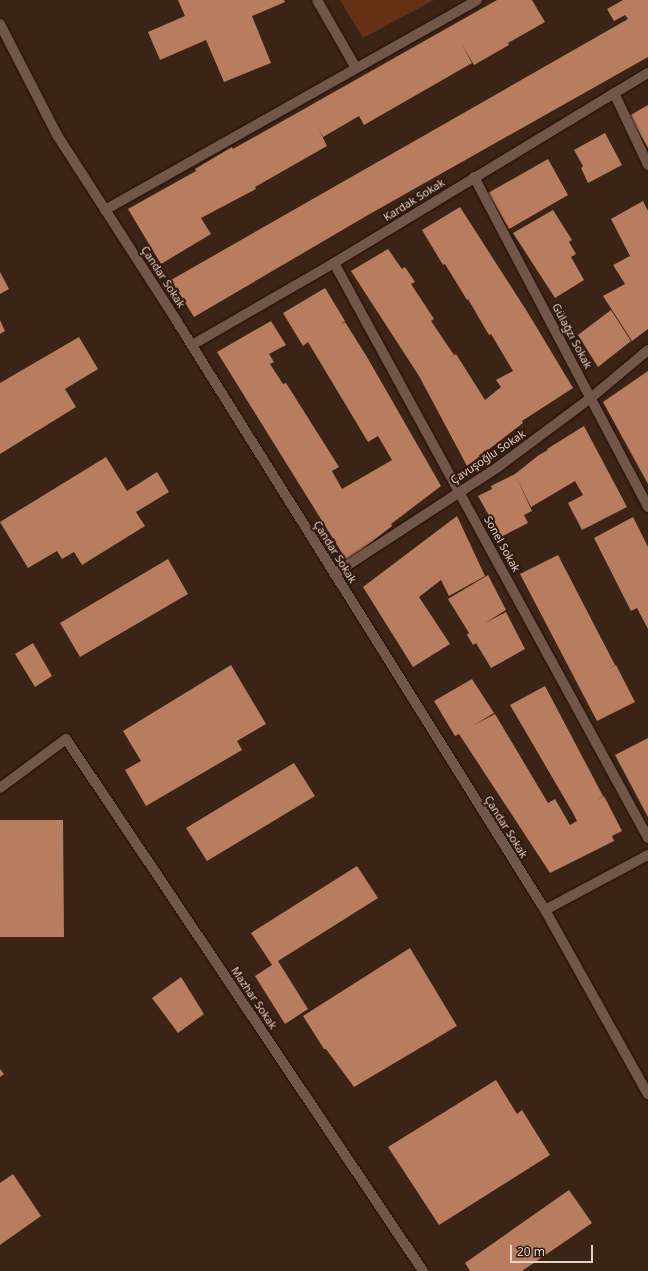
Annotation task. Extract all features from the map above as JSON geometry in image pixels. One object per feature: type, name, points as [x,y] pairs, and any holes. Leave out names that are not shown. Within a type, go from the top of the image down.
[{"type":"street","points":[[317,0],[356,68]]},
{"type":"street","points":[[105,210],[477,0]]},
{"type":"street","name":"Çandar Sokak","points":[[0,24],[57,135],[192,345],[545,910],[648,1094]]},
{"type":"street","name":"Kardak Sokak","points":[[192,345],[334,263],[474,176],[648,73]]},
{"type":"street","points":[[614,93],[648,165]]},
{"type":"street","name":"Gülağzı Sokak","points":[[474,176],[592,397],[648,507]]},
{"type":"street","name":"Sonel Sokak","points":[[334,263],[648,838]]},
{"type":"street","name":"Çavuşoğlu Sokak","points":[[334,574],[498,468],[592,397],[648,350]]},
{"type":"street","name":"Mazhar Sokak","points":[[0,788],[66,739],[423,1271]]},
{"type":"street","points":[[545,910],[648,855]]},
{"type":"shaded area","points":[[340,0],[434,0],[363,38]]},
{"type":"building","points":[[178,0],[284,0],[285,2],[252,16],[271,63],[224,82],[206,40],[160,60],[148,32],[185,16]]},
{"type":"building","points":[[497,0],[532,0],[545,22],[508,43],[509,45],[474,65],[461,43],[472,63],[364,125],[359,116],[323,137],[318,128],[327,146],[255,187],[256,189],[201,218],[211,234],[161,264],[128,209],[196,171],[199,175],[195,169],[232,147],[233,149]]},
{"type":"building","points":[[623,0],[648,0],[648,57],[368,215],[194,317],[171,280],[628,19],[625,15],[614,21],[607,9]]},
{"type":"building","points":[[648,105],[648,148],[629,116]]},
{"type":"building","points":[[605,133],[622,165],[588,183],[581,168],[583,166],[574,150]]},
{"type":"building","points":[[548,159],[568,195],[509,229],[488,193]]},
{"type":"building","points":[[643,201],[648,211],[648,329],[632,341],[603,296],[625,284],[613,265],[630,256],[611,219]]},
{"type":"building","points":[[460,207],[528,313],[573,388],[522,421],[523,423],[467,466],[419,376],[351,271],[388,249],[402,269],[405,267],[415,282],[411,284],[434,319],[431,321],[454,355],[448,359],[456,354],[485,400],[501,387],[496,380],[513,371],[491,334],[489,335],[468,299],[467,300],[445,264],[443,265],[422,230]]},
{"type":"building","points":[[553,210],[572,240],[569,242],[576,254],[571,257],[584,280],[555,298],[513,233]]},
{"type":"building","points":[[0,272],[9,289],[0,294]]},
{"type":"building","points":[[325,288],[345,321],[341,324],[345,322],[367,357],[441,486],[391,524],[392,526],[347,561],[217,352],[271,321],[286,345],[269,354],[274,362],[270,364],[283,384],[286,383],[339,467],[332,471],[342,489],[392,460],[378,436],[368,442],[308,342],[303,346],[283,313]]},
{"type":"building","points":[[611,310],[631,341],[598,367],[578,335]]},
{"type":"building","points":[[0,320],[5,331],[0,334]]},
{"type":"building","points":[[79,337],[98,369],[65,389],[76,407],[0,454],[0,383]]},
{"type":"building","points":[[648,371],[648,484],[603,402]]},
{"type":"building","points":[[584,426],[627,507],[582,530],[568,503],[583,495],[575,481],[531,507],[516,476],[532,511],[524,515],[528,523],[501,537],[478,496],[492,489],[491,486],[515,474],[539,455],[548,450],[547,449]]},
{"type":"building","points":[[106,457],[127,491],[157,472],[169,492],[136,512],[145,526],[82,565],[74,552],[62,559],[57,551],[28,568],[0,522]]},
{"type":"building","points":[[457,516],[485,576],[449,596],[441,580],[419,597],[450,644],[413,667],[363,587]]},
{"type":"building","points":[[633,517],[648,547],[648,629],[637,608],[631,611],[594,538]]},
{"type":"building","points":[[558,555],[615,665],[609,669],[616,665],[635,702],[597,721],[520,574]]},
{"type":"building","points":[[168,559],[188,594],[80,657],[60,623]]},
{"type":"building","points":[[488,575],[506,610],[485,623],[506,612],[525,649],[491,668],[476,643],[473,645],[467,635],[469,633],[448,599]]},
{"type":"building","points":[[33,643],[52,676],[35,687],[15,654]]},
{"type":"building","points":[[231,665],[266,724],[237,741],[242,750],[146,806],[125,770],[141,761],[123,731]]},
{"type":"building","points":[[472,679],[494,713],[474,725],[495,714],[548,803],[555,799],[570,825],[577,821],[573,813],[510,705],[545,686],[603,796],[597,800],[604,796],[622,831],[612,836],[614,841],[550,873],[459,734],[455,736],[434,701]]},
{"type":"building","points":[[648,738],[648,817],[615,755]]},
{"type":"building","points":[[294,763],[315,796],[207,861],[186,828]]},
{"type":"building","points":[[0,820],[63,820],[64,937],[0,937]]},
{"type":"building","points":[[357,866],[378,898],[278,961],[308,1009],[285,1024],[255,976],[272,965],[251,933]]},
{"type":"building","points":[[410,948],[457,1026],[354,1087],[326,1049],[324,1049],[303,1016]]},
{"type":"building","points":[[181,977],[204,1014],[178,1033],[152,998]]},
{"type":"building","points":[[0,1069],[4,1074],[0,1077]]},
{"type":"building","points":[[496,1080],[517,1114],[522,1110],[550,1155],[439,1225],[388,1147]]},
{"type":"building","points":[[13,1174],[41,1216],[0,1245],[0,1183]]},
{"type":"building","points":[[569,1190],[592,1223],[522,1271],[470,1271],[465,1263]]}]
